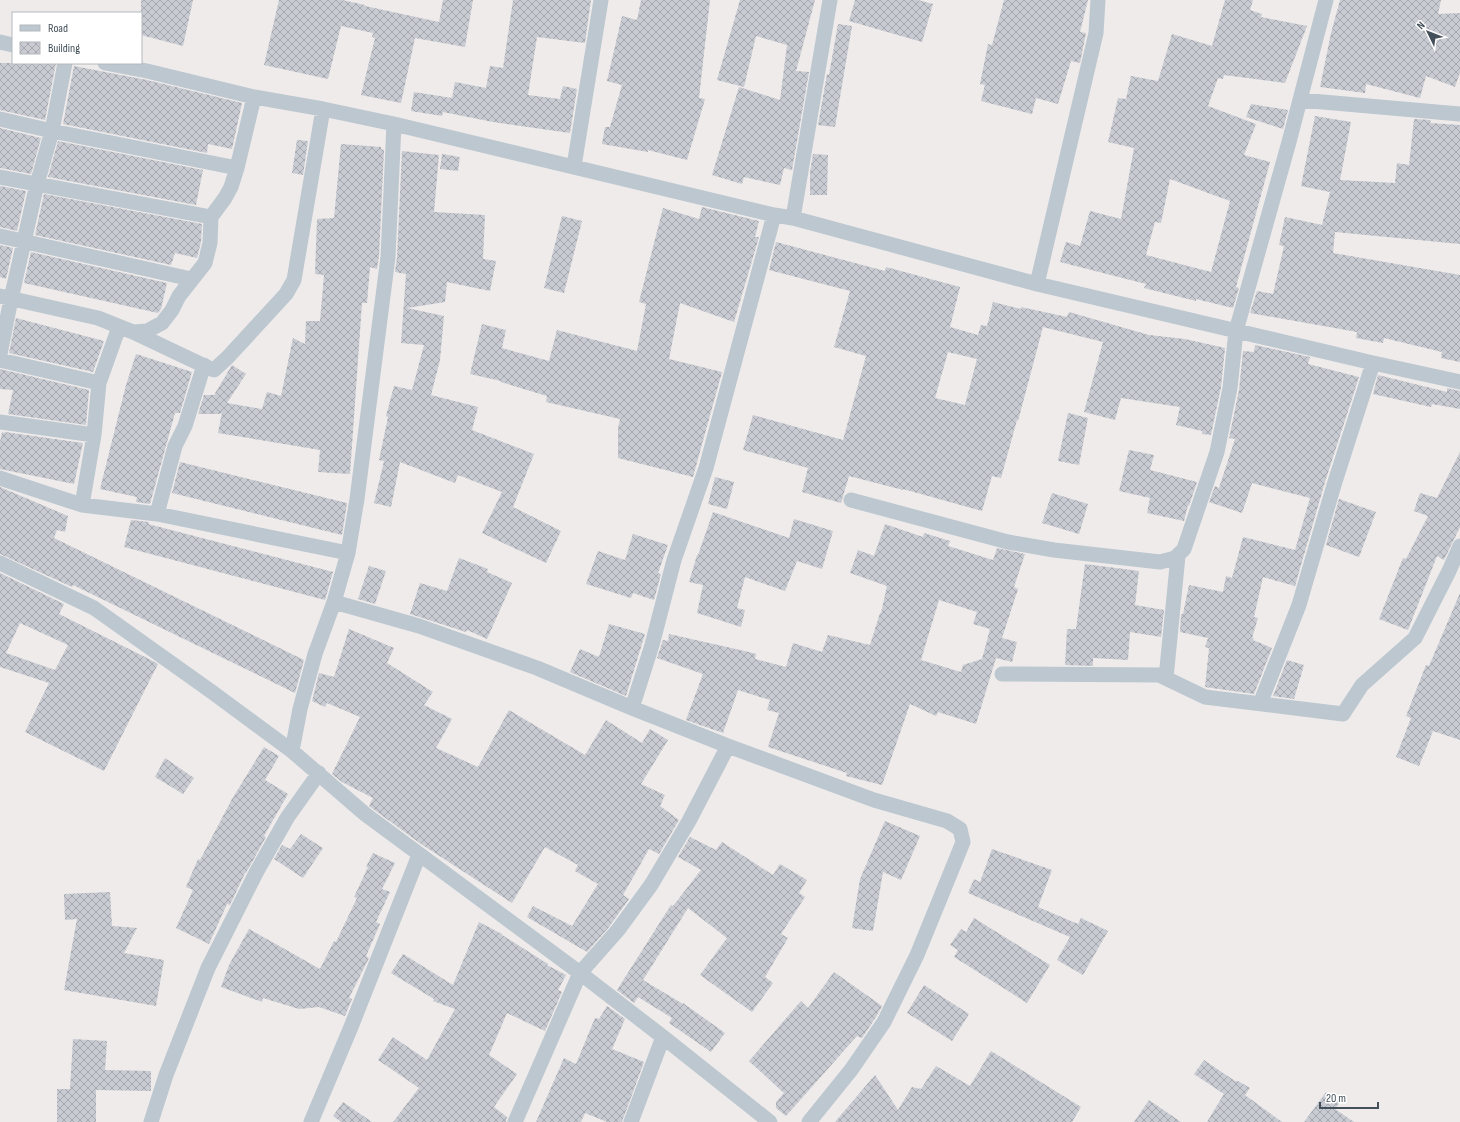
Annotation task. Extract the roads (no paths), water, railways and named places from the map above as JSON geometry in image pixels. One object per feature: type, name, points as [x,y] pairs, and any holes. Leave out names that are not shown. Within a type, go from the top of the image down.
[{"type":"street","points":[[574,166],[601,0]]},
{"type":"street","points":[[793,218],[830,0]]},
{"type":"street","points":[[1037,284],[1096,33],[1098,0]]},
{"type":"street","points":[[851,500],[1008,542],[1160,562],[1178,556],[1184,549],[1217,452],[1230,388],[1236,331],[1326,0]]},
{"type":"street","points":[[0,42],[12,45]]},
{"type":"street","points":[[0,354],[5,298],[24,241],[37,184],[52,131],[65,64]]},
{"type":"street","points":[[110,64],[147,71],[254,97],[323,109],[394,124],[574,166],[774,215],[793,218],[1037,284],[1460,382]]},
{"type":"street","points":[[126,329],[147,331],[162,323],[191,279],[201,270],[207,259],[210,243],[211,217],[231,187],[254,97]]},
{"type":"street","points":[[1300,100],[1460,114]]},
{"type":"street","points":[[5,298],[98,318],[126,329],[214,370],[286,294],[294,280],[323,109]]},
{"type":"street","points":[[0,119],[52,131],[237,168]]},
{"type":"street","points":[[292,751],[300,709],[315,654],[334,602],[348,553],[357,499],[388,258],[394,124]]},
{"type":"street","points":[[0,177],[211,217]]},
{"type":"street","points":[[632,708],[652,645],[674,560],[706,468],[774,215]]},
{"type":"street","points":[[0,236],[191,279]]},
{"type":"street","points":[[82,506],[94,435],[99,383],[126,329]]},
{"type":"street","points":[[0,360],[99,383]]},
{"type":"street","points":[[1263,696],[1299,605],[1334,485],[1373,363]]},
{"type":"street","points":[[157,514],[175,446],[185,426],[204,365]]},
{"type":"street","points":[[0,422],[94,435]]},
{"type":"street","points":[[0,478],[82,506],[157,514],[348,553]]},
{"type":"street","points":[[1002,674],[1159,675],[1205,697],[1343,714],[1362,686],[1415,638],[1460,546]]},
{"type":"street","points":[[1166,678],[1178,556]]},
{"type":"street","points":[[0,563],[94,608],[168,660],[292,751],[365,814],[580,973],[770,1122]]},
{"type":"street","points":[[334,602],[419,626],[537,668],[728,746],[874,800],[947,821],[960,829],[963,842],[917,954],[884,1022],[851,1070],[809,1122]]},
{"type":"street","points":[[515,1122],[580,973],[618,930],[651,885],[689,821],[728,746]]},
{"type":"street","points":[[151,1122],[166,1074],[208,968],[257,871],[287,818],[319,773]]},
{"type":"street","points":[[312,1122],[419,855]]},
{"type":"street","points":[[631,1122],[663,1037]]}]
